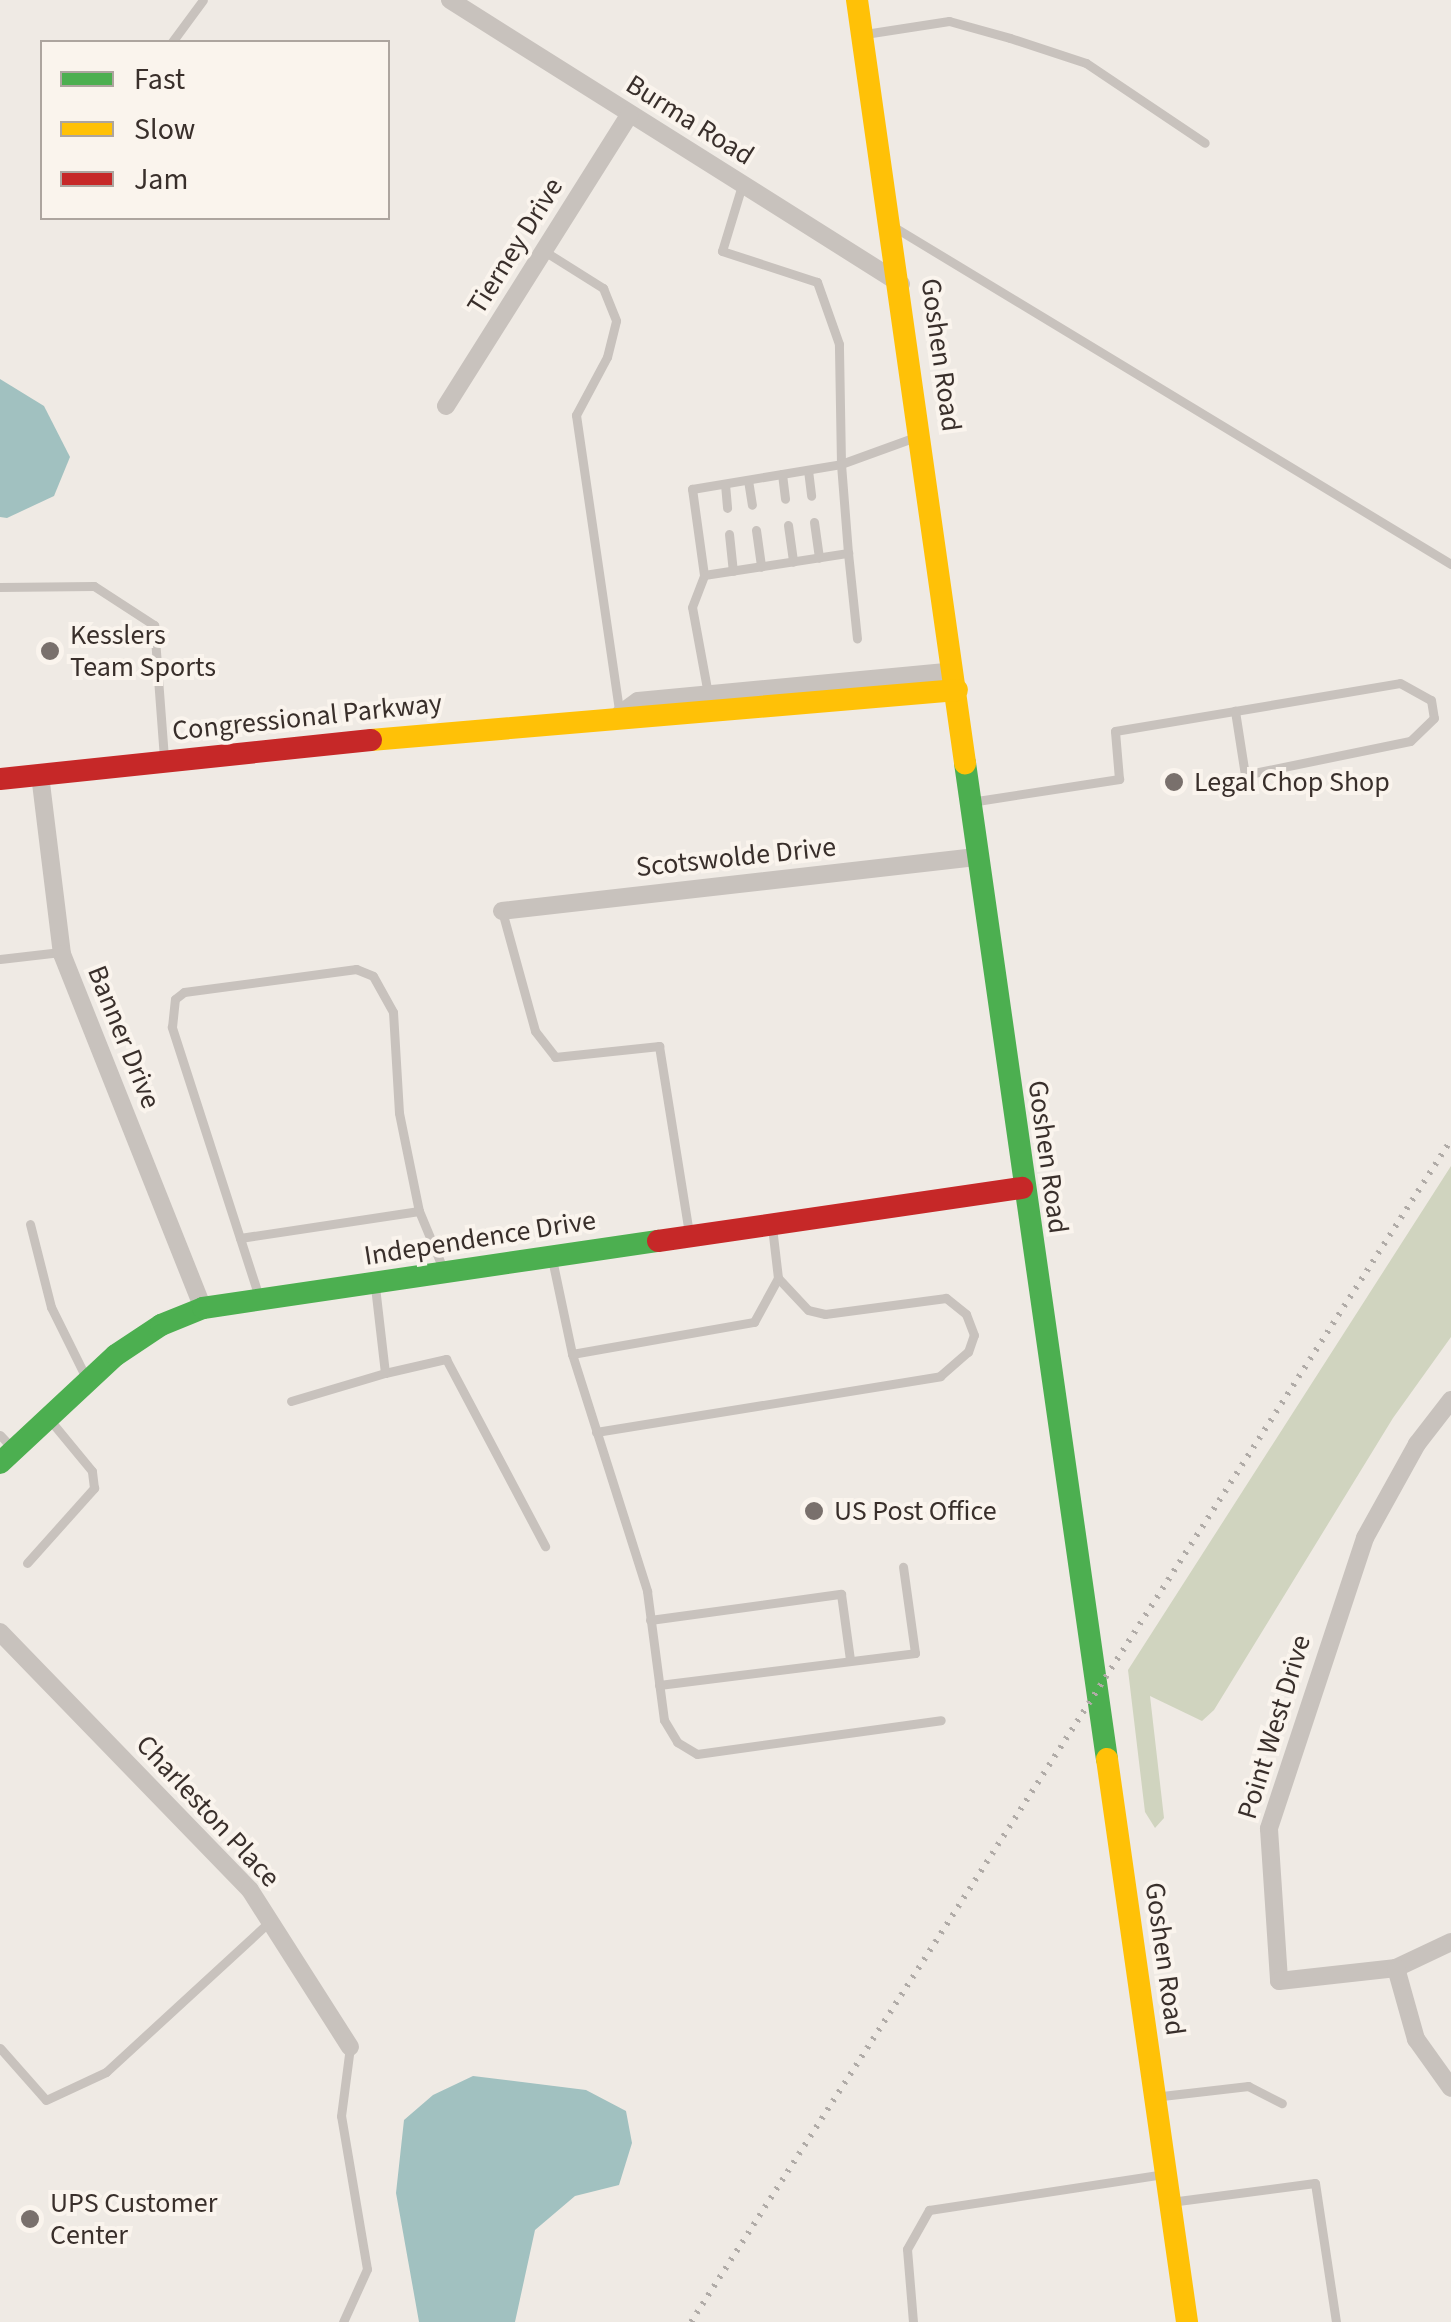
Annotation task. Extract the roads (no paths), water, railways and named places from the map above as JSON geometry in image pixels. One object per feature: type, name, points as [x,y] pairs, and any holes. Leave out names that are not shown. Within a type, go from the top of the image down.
[{"type":"main road","name":"Goshen Road","points":[[856,0],[901,284],[1022,1188],[1187,2322]]},
{"type":"main road","name":"Congressional Parkway","points":[[0,779],[620,714],[640,719],[709,702],[956,680]]},
{"type":"main road","name":"Independence Drive","points":[[5,1450],[161,1325],[203,1308],[1022,1188]]},
{"type":"street","name":"Burma Road","points":[[450,0],[901,284]]},
{"type":"street","name":"Tierney Drive","points":[[446,406],[629,115]]},
{"type":"street","name":"Banner Drive","points":[[40,775],[61,952],[203,1308]]},
{"type":"street","name":"Scotswolde Drive","points":[[502,911],[976,857]]},
{"type":"street","name":"Point West Drive","points":[[1449,1408],[1365,1538],[1268,1828],[1279,1981],[1396,1968],[1451,1942]]},
{"type":"street","name":"Charleston Place","points":[[0,1632],[250,1890],[350,2047]]},
{"type":"street","points":[[1396,1968],[1416,2039],[1451,2088]]},
{"type":"lane","points":[[173,40],[203,0]]},
{"type":"lane","points":[[862,34],[950,21],[1010,38],[1086,63],[1204,143]]},
{"type":"lane","points":[[742,185],[722,251],[816,282],[839,344],[841,464],[857,640]]},
{"type":"lane","points":[[892,226],[956,258],[1451,564]]},
{"type":"lane","points":[[544,251],[603,288],[616,320],[607,357],[576,416],[620,714]]},
{"type":"lane","points":[[709,702],[692,608],[704,574],[692,489],[841,464],[921,435]]},
{"type":"lane","points":[[808,470],[811,496]]},
{"type":"lane","points":[[782,474],[785,499]]},
{"type":"lane","points":[[748,480],[752,505]]},
{"type":"lane","points":[[724,484],[727,508]]},
{"type":"lane","points":[[814,522],[819,558]]},
{"type":"lane","points":[[788,525],[792,562]]},
{"type":"lane","points":[[756,530],[762,567]]},
{"type":"lane","points":[[730,534],[733,571]]},
{"type":"lane","points":[[704,574],[848,553]]},
{"type":"lane","points":[[0,587],[94,586],[154,624],[164,762]]},
{"type":"lane","points":[[969,802],[1119,779],[1115,731],[1400,683],[1431,700],[1434,718],[1410,741],[1245,775],[1235,711]]},
{"type":"lane","points":[[502,911],[535,1031],[555,1057],[659,1046],[690,1236]]},
{"type":"lane","points":[[0,959],[61,952]]},
{"type":"lane","points":[[260,1300],[172,1027],[175,999],[184,992],[356,969],[373,976],[393,1012],[399,1113],[419,1211],[444,1272]]},
{"type":"lane","points":[[240,1238],[419,1211]]},
{"type":"lane","points":[[30,1224],[52,1308],[88,1380]]},
{"type":"lane","points":[[572,1354],[754,1322],[778,1278],[772,1224]]},
{"type":"lane","points":[[551,1257],[572,1354],[650,1620],[664,1720],[677,1742],[697,1754],[941,1720]]},
{"type":"lane","points":[[596,1432],[940,1376],[968,1352],[974,1335],[966,1314],[946,1298],[825,1314],[808,1310],[778,1278]]},
{"type":"lane","points":[[375,1284],[385,1373]]},
{"type":"lane","points":[[292,1401],[446,1359],[544,1546]]},
{"type":"lane","points":[[28,1562],[94,1488],[92,1471],[48,1418]]},
{"type":"lane","points":[[659,1685],[915,1653],[903,1567]]},
{"type":"lane","points":[[650,1620],[841,1594],[850,1660]]},
{"type":"lane","points":[[0,2048],[46,2100],[106,2072],[270,1921]]},
{"type":"lane","points":[[343,2322],[367,2269],[341,2116],[350,2047]]},
{"type":"lane","points":[[1154,2096],[1248,2086],[1282,2102]]},
{"type":"lane","points":[[913,2322],[907,2249],[929,2210],[1166,2174]]},
{"type":"lane","points":[[1170,2202],[1315,2183],[1336,2322]]},
{"type":"water","points":[[0,379],[44,406],[70,457],[54,496],[7,518],[0,517]]},
{"type":"water","points":[[473,2076],[586,2090],[626,2111],[632,2143],[619,2185],[575,2196],[535,2230],[515,2322],[419,2322],[396,2193],[404,2120],[433,2095]]},
{"type":"railway","points":[[691,2322],[1451,1140]]},
{"type":"place","name":"Kesslers Team Sports","points":[[50,651]]},
{"type":"place","name":"Legal Chop Shop","points":[[1174,782]]},
{"type":"place","name":"US Post Office","points":[[814,1511]]},
{"type":"place","name":"UPS Customer Center","points":[[30,2219]]}]
